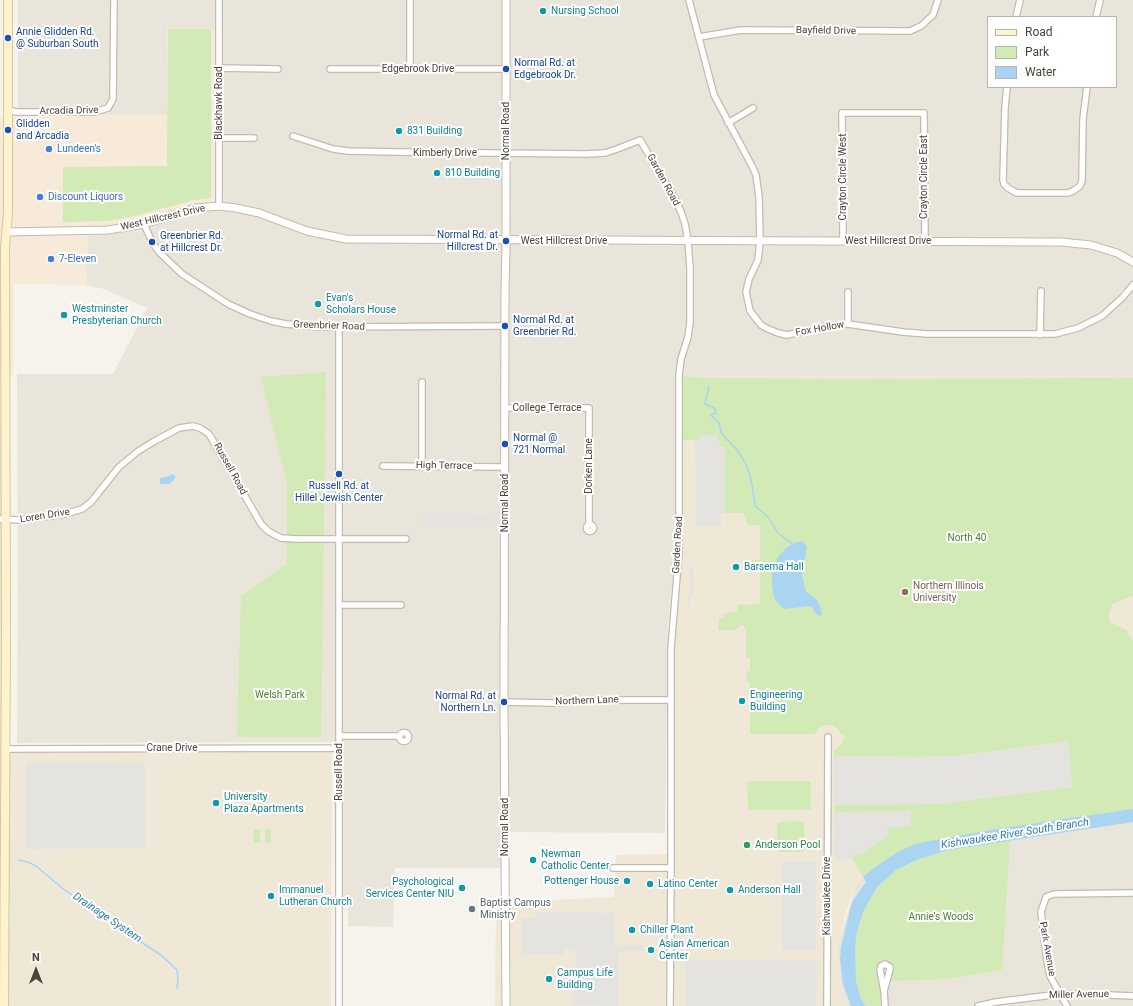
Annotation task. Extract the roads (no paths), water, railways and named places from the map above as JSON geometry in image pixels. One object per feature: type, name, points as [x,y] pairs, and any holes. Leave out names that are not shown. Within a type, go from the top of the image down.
[{"type":"main road","points":[[4,1006],[2,902],[6,749],[3,635],[3,383],[5,246],[3,232],[8,110],[8,0]]},
{"type":"street","name":"Arcadia Drive","points":[[8,110],[16,112],[103,110],[108,108],[112,103],[113,88],[114,0]]},
{"type":"street","name":"Blackhawk Road","points":[[219,0],[219,206]]},
{"type":"street","points":[[410,0],[410,69]]},
{"type":"street","name":"Normal Road","points":[[506,0],[504,702],[506,1006]]},
{"type":"street","name":"Fox Hollow","points":[[689,0],[700,37],[708,74],[717,102],[756,175],[759,197],[760,241],[758,260],[749,279],[746,292],[750,311],[760,325],[770,331],[787,335],[823,327],[848,324],[927,334],[1055,334],[1093,321],[1113,307],[1133,285]]},
{"type":"street","name":"Bayfield Drive","points":[[700,37],[741,30],[910,31],[921,26],[933,15],[938,0]]},
{"type":"street","points":[[1016,16],[1020,0]]},
{"type":"street","points":[[1096,16],[1100,0]]},
{"type":"street","points":[[219,68],[278,69]]},
{"type":"street","name":"Edgebrook Drive","points":[[330,69],[506,69]]},
{"type":"street","points":[[1007,88],[1003,180],[1004,184],[1008,188],[1017,193],[1068,192],[1077,189],[1082,181],[1083,120],[1087,88]]},
{"type":"street","points":[[728,123],[753,108]]},
{"type":"street","name":"Crayton Circle East","points":[[842,113],[924,113],[925,242]]},
{"type":"street","name":"Crayton Circle West","points":[[842,113],[843,241]]},
{"type":"street","name":"Kimberly Drive","points":[[293,136],[314,144],[348,151],[599,154]]},
{"type":"street","points":[[219,138],[254,138]]},
{"type":"street","name":"Garden Road","points":[[599,154],[640,140],[674,197],[685,224],[688,241],[690,268],[690,322],[688,337],[681,359],[679,375],[679,551],[672,630],[670,700],[670,1006]]},
{"type":"street","name":"West Hillcrest Drive","points":[[3,232],[94,231],[126,228],[196,208],[219,206],[259,213],[307,231],[346,239],[506,241],[1061,242],[1084,244],[1108,250],[1133,262]]},
{"type":"street","name":"Greenbrier Road","points":[[144,224],[152,242],[164,258],[189,279],[228,304],[250,314],[286,324],[304,326],[505,326]]},
{"type":"street","points":[[848,292],[848,324]]},
{"type":"street","points":[[1040,292],[1040,335]]},
{"type":"street","name":"Russell Road","points":[[339,327],[339,1006]]},
{"type":"street","points":[[422,382],[422,466]]},
{"type":"street","name":"College Terrace","points":[[505,408],[589,408]]},
{"type":"street","name":"Dorken Lane","points":[[589,408],[589,524]]},
{"type":"street","name":"Russell Road","points":[[119,467],[153,442],[179,428],[193,426],[200,428],[209,434],[214,440],[261,524],[268,532],[281,538],[288,539],[338,539]]},
{"type":"street","name":"High Terrace","points":[[383,466],[505,467]]},
{"type":"street","name":"Loren Drive","points":[[3,520],[20,520],[65,514],[82,509],[91,502],[119,467]]},
{"type":"street","points":[[338,539],[406,539]]},
{"type":"street","points":[[340,605],[401,605]]},
{"type":"street","name":"Northern Lane","points":[[504,702],[670,700]]},
{"type":"street","points":[[339,736],[399,736]]},
{"type":"street","name":"Kishwaukee Drive","points":[[827,1006],[828,737]]},
{"type":"street","name":"Crane Drive","points":[[6,749],[339,748]]},
{"type":"street","points":[[613,868],[671,868]]},
{"type":"street","name":"Park Avenue","points":[[1067,1006],[1050,976],[1041,912],[1046,897],[1054,894],[1133,893]]},
{"type":"street","points":[[884,991],[885,1006]]},
{"type":"street","name":"Miller Avenue","points":[[978,1006],[996,1002],[1060,994],[1109,994],[1133,996]]},
{"type":"water","points":[[172,474],[176,477],[170,484],[160,484],[160,478],[167,477]]},
{"type":"water","points":[[801,541],[807,547],[802,575],[806,592],[816,599],[822,614],[820,616],[816,614],[812,607],[808,606],[784,609],[776,601],[773,593],[772,571],[777,559],[785,549],[792,544]]},
{"type":"water","name":"Kishwaukee River South Branch","points":[[1133,809],[1133,822],[948,850],[919,859],[897,869],[877,887],[864,910],[857,931],[855,947],[856,981],[860,996],[865,1006],[851,1006],[843,984],[840,959],[841,947],[852,902],[866,882],[863,877],[878,865],[898,852],[924,842],[1002,828]]},
{"type":"waterway","points":[[709,386],[705,404],[714,408],[716,413],[710,415],[718,421],[722,434],[737,450],[745,462],[752,484],[755,506],[769,518],[777,532],[792,544]]},
{"type":"waterway","name":"Drainage System","points":[[19,860],[36,866],[62,888],[161,955],[177,970],[177,988]]},
{"type":"place","name":"Nursing School","points":[[543,11]]},
{"type":"place","name":"Annie Glidden Rd. @ Suburban South","points":[[8,38]]},
{"type":"place","name":"Normal Rd. at Edgebrook Dr.","points":[[506,69]]},
{"type":"place","name":"Glidden and Arcadia","points":[[8,130]]},
{"type":"place","name":"831 Building","points":[[399,131]]},
{"type":"place","name":"Lundeen's","points":[[49,149]]},
{"type":"place","name":"810 Building","points":[[437,173]]},
{"type":"place","name":"Discount Liquors","points":[[40,197]]},
{"type":"place","name":"Normal Rd. at Hillcrest Dr.","points":[[506,241]]},
{"type":"place","name":"Greenbrier Rd. at Hillcrest Dr.","points":[[152,242]]},
{"type":"place","name":"7-Eleven","points":[[51,259]]},
{"type":"place","name":"Evan's Scholars House","points":[[318,304]]},
{"type":"place","name":"Westminster Presbyterian Church","points":[[64,315]]},
{"type":"place","name":"Normal Rd. at Greenbrier Rd.","points":[[505,326]]},
{"type":"place","name":"Normal @ 721 Normal","points":[[505,444]]},
{"type":"place","name":"Russell Rd. at Hillel Jewish Center","points":[[339,474]]},
{"type":"place","name":"Barsema Hall","points":[[736,567]]},
{"type":"place","name":"Northern Illinois University","points":[[905,592]]},
{"type":"place","name":"Engineering Building","points":[[742,701]]},
{"type":"place","name":"Normal Rd. at Northern Ln.","points":[[504,702]]},
{"type":"place","name":"University Plaza Apartments","points":[[216,803]]},
{"type":"place","name":"Anderson Pool","points":[[747,845]]},
{"type":"place","name":"Newman Catholic Center","points":[[533,860]]},
{"type":"place","name":"Pottenger House","points":[[627,881]]},
{"type":"place","name":"Latino Center","points":[[650,884]]},
{"type":"place","name":"Psychological Services Center NIU","points":[[462,888]]},
{"type":"place","name":"Anderson Hall","points":[[730,890]]},
{"type":"place","name":"Immanuel Lutheran Church","points":[[271,896]]},
{"type":"place","name":"Baptist Campus Ministry","points":[[472,909]]},
{"type":"place","name":"Chiller Plant","points":[[632,930]]},
{"type":"place","name":"Asian American Center","points":[[651,950]]},
{"type":"place","name":"Campus Life Building","points":[[549,979]]},
{"type":"park label","name":"North 40","points":[[967,538]]},
{"type":"park label","name":"Welsh Park","points":[[280,695]]},
{"type":"park label","name":"Annie's Woods","points":[[941,917]]}]
